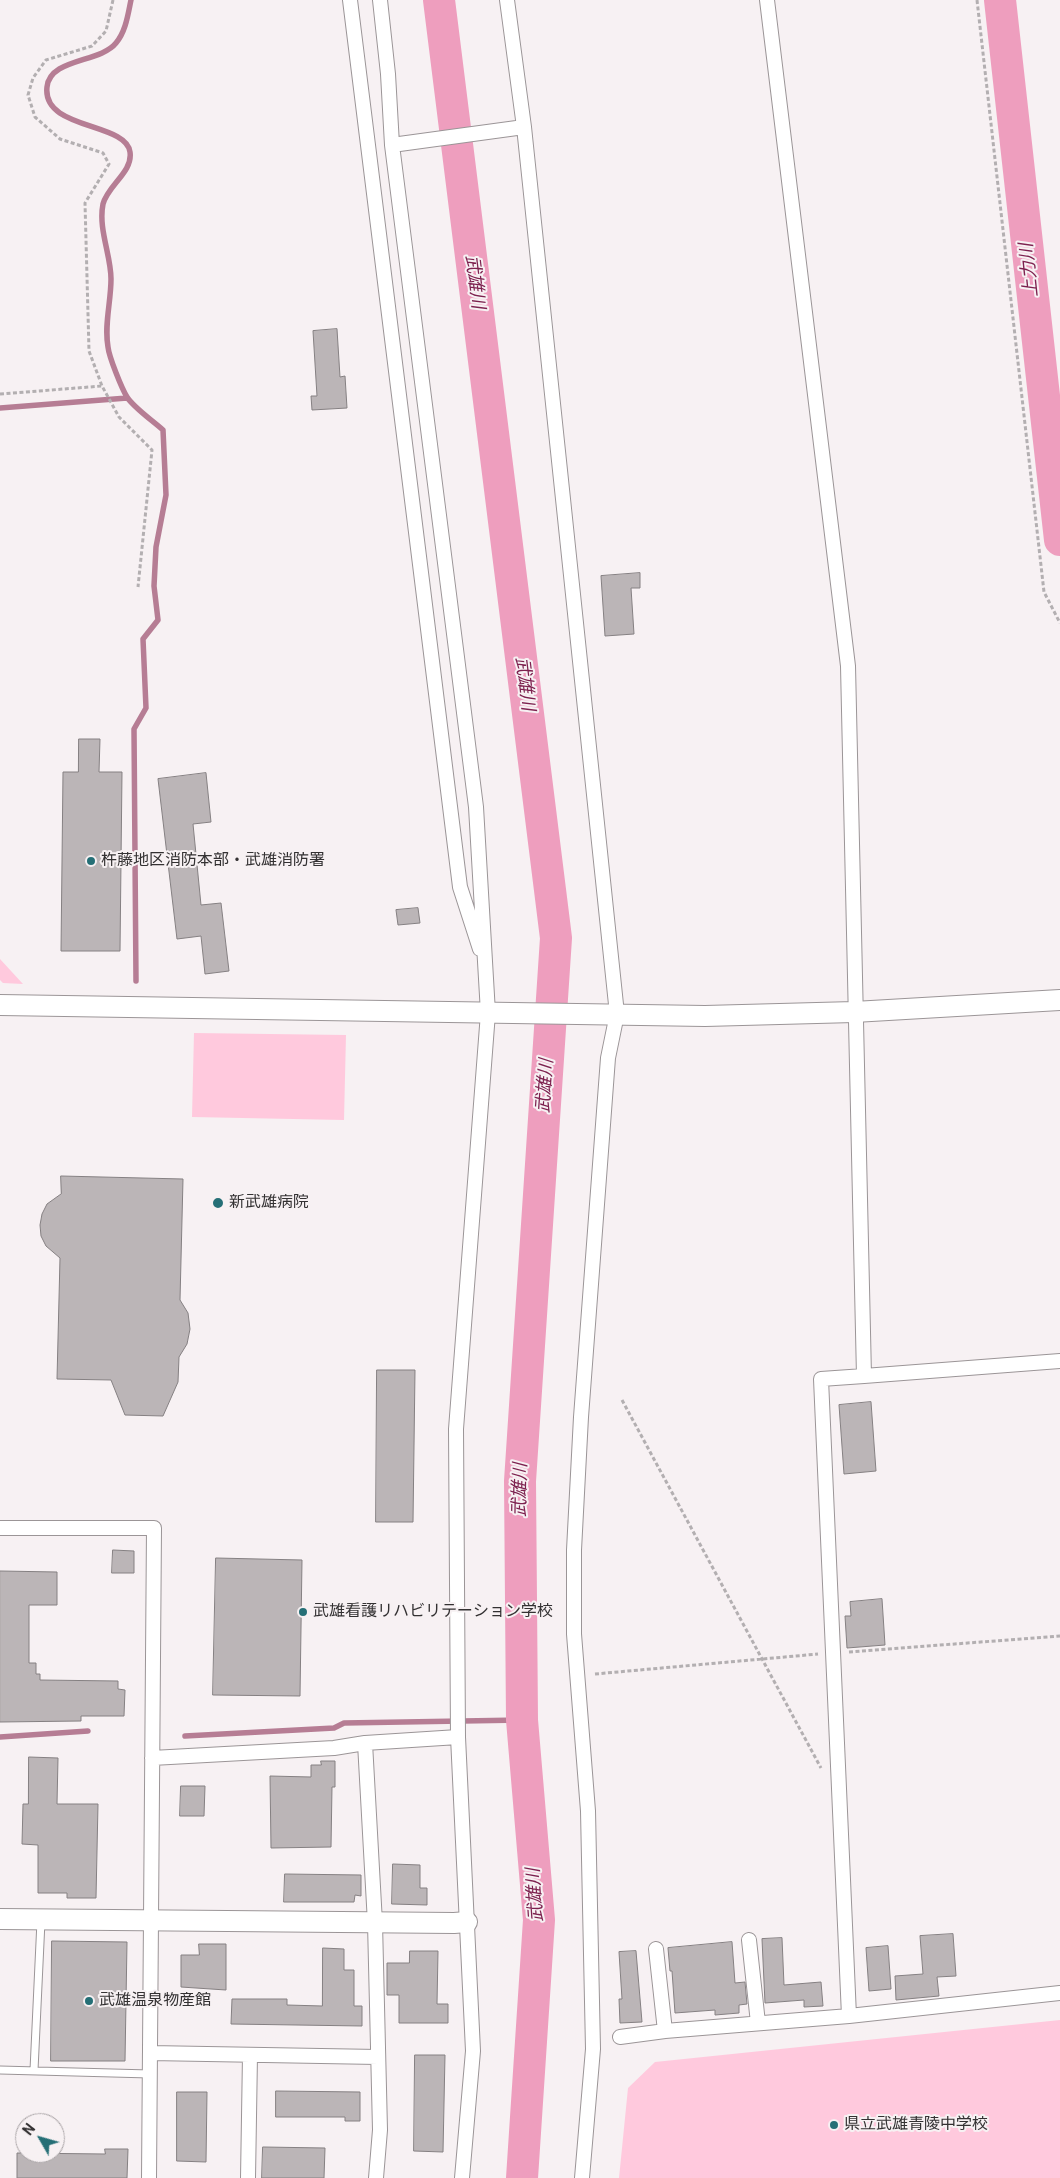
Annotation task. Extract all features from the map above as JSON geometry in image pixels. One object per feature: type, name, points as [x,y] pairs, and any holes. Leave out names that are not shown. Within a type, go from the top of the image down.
[{"type":"street","points":[[350,0],[460,887],[486,968]]},
{"type":"street","points":[[380,0],[388,74],[392,145],[476,807],[486,968],[491,1013],[456,1429],[458,1737],[473,2052],[462,2178]]},
{"type":"street","points":[[507,0],[524,128],[614,1014],[608,1058],[581,1417],[574,1550],[574,1634],[588,1811],[593,2049],[582,2178]]},
{"type":"street","points":[[768,0],[848,666],[854,1012],[864,1376]]},
{"type":"street","points":[[392,145],[524,128]]},
{"type":"street","points":[[0,1005],[705,1016],[854,1012],[1060,1000]]},
{"type":"street","points":[[849,2016],[821,1379],[1060,1361]]},
{"type":"street","points":[[0,1528],[154,1528],[149,2178]]},
{"type":"street","points":[[152,1758],[334,1748],[365,1743],[458,1737]]},
{"type":"street","points":[[365,1743],[375,1923],[380,2130],[376,2178]]},
{"type":"street","points":[[0,1919],[454,1924],[467,1922]]},
{"type":"street","points":[[749,1940],[758,2023]]},
{"type":"street","points":[[656,1949],[665,2031]]},
{"type":"street","points":[[620,2036],[849,2016],[1060,1993]]},
{"type":"street","points":[[150,2053],[378,2057]]},
{"type":"street","points":[[248,2178],[250,2055]]},
{"type":"lane","points":[[34,2070],[41,1919]]},
{"type":"lane","points":[[0,2070],[150,2074]]},
{"type":"path","points":[[113,0],[106,31],[92,46],[46,60],[33,78],[28,95],[35,117],[60,139],[103,154],[109,164],[85,203],[89,351],[102,386],[119,417],[152,450],[138,587]]},
{"type":"path","points":[[977,0],[1044,592],[1060,623]]},
{"type":"path","points":[[0,394],[102,386]]},
{"type":"path","points":[[622,1400],[824,1773]]},
{"type":"path","points":[[595,1674],[833,1653],[1060,1636]]},
{"type":"shaded area","points":[[0,959],[23,984],[3,983],[0,980]]},
{"type":"shaded area","points":[[194,1033],[346,1035],[344,1120],[192,1117]]},
{"type":"shaded area","name":"県立武雄青陵中学校","points":[[1060,2020],[1060,2178],[619,2178],[628,2088],[655,2062]]},
{"type":"building","points":[[337,329],[340,377],[345,376],[347,408],[312,410],[311,396],[317,396],[313,331]]},
{"type":"building","points":[[640,573],[640,588],[631,588],[634,634],[605,636],[601,576]]},
{"type":"building","name":"杵藤地区消防本部・武雄消防署","points":[[79,739],[100,739],[99,772],[122,772],[120,951],[61,951],[63,772],[78,772]]},
{"type":"building","points":[[206,773],[211,822],[193,824],[201,905],[221,903],[229,971],[205,974],[201,936],[177,939],[158,779]]},
{"type":"building","points":[[418,908],[420,923],[398,925],[396,910]]},
{"type":"building","points":[[61,1176],[183,1179],[180,1300],[188,1313],[190,1329],[187,1344],[179,1357],[178,1382],[163,1416],[125,1415],[111,1380],[57,1379],[60,1258],[46,1246],[41,1236],[40,1225],[42,1214],[47,1204],[61,1194]]},
{"type":"building","points":[[377,1370],[415,1370],[413,1522],[376,1522]]},
{"type":"building","points":[[871,1402],[876,1471],[844,1474],[839,1405]]},
{"type":"building","points":[[113,1550],[134,1551],[134,1573],[112,1573]]},
{"type":"building","points":[[216,1558],[302,1560],[300,1696],[213,1695]]},
{"type":"building","points":[[0,1571],[57,1572],[57,1605],[29,1605],[29,1663],[36,1663],[36,1674],[40,1674],[40,1680],[118,1681],[118,1689],[125,1690],[124,1716],[81,1716],[81,1721],[0,1722]]},
{"type":"building","points":[[882,1599],[885,1645],[847,1648],[845,1616],[851,1616],[850,1602]]},
{"type":"building","points":[[29,1757],[58,1758],[57,1804],[98,1804],[96,1898],[67,1898],[67,1893],[38,1893],[38,1845],[22,1844],[23,1804],[28,1804]]},
{"type":"building","points":[[321,1761],[335,1761],[335,1787],[332,1787],[331,1847],[271,1848],[270,1776],[311,1777],[311,1765],[321,1765]]},
{"type":"building","points":[[181,1786],[205,1786],[204,1816],[180,1816]]},
{"type":"building","points":[[393,1864],[420,1865],[420,1888],[427,1888],[427,1905],[392,1904]]},
{"type":"building","points":[[285,1874],[361,1875],[361,1896],[355,1895],[354,1902],[284,1902]]},
{"type":"building","points":[[953,1934],[956,1976],[937,1977],[939,1996],[896,2000],[895,1976],[923,1974],[920,1936]]},
{"type":"building","points":[[782,1938],[784,1985],[821,1982],[823,2006],[804,2007],[804,2000],[765,2003],[762,1939]]},
{"type":"building","name":"武雄温泉物産館","points":[[52,1941],[127,1942],[125,2061],[51,2061]]},
{"type":"building","points":[[732,1942],[735,1983],[745,1982],[747,2004],[739,2005],[739,2013],[715,2015],[715,2010],[675,2013],[672,1971],[670,1971],[668,1948]]},
{"type":"building","points":[[199,1944],[226,1944],[226,1990],[181,1987],[181,1955],[199,1955]]},
{"type":"building","points":[[888,1946],[891,1989],[869,1991],[866,1948]]},
{"type":"building","points":[[323,1948],[344,1949],[344,1970],[354,1970],[354,2006],[362,2006],[362,2026],[231,2024],[232,1999],[287,1999],[287,2005],[322,2006]]},
{"type":"building","points":[[410,1951],[438,1951],[437,2004],[448,2004],[448,2023],[399,2023],[399,1995],[387,1995],[387,1963],[409,1963]]},
{"type":"building","points":[[636,1951],[642,2022],[620,2023],[619,1999],[622,1999],[619,1952]]},
{"type":"building","points":[[415,2055],[445,2055],[443,2152],[414,2151]]},
{"type":"building","points":[[276,2091],[360,2092],[360,2121],[345,2121],[345,2117],[276,2117]]},
{"type":"building","points":[[177,2092],[207,2092],[206,2162],[177,2161]]},
{"type":"building","points":[[263,2147],[325,2148],[324,2178],[262,2178]]},
{"type":"building","points":[[105,2149],[128,2149],[127,2178],[17,2178],[17,2163],[65,2163],[65,2154],[105,2154]]},
{"type":"waterway","points":[[131,0],[128,17],[116,43],[99,54],[57,71],[50,78],[47,87],[49,101],[57,111],[70,119],[115,135],[125,142],[130,152],[128,166],[103,204],[102,223],[111,279],[107,339],[113,365],[127,397],[163,430],[166,495],[156,547],[154,586],[158,620],[143,639],[146,708],[134,729],[136,981]]},
{"type":"waterway","name":"武雄川","points":[[439,0],[556,938],[520,1481],[522,1720],[539,1920],[522,2178]]},
{"type":"waterway","name":"上力川","points":[[1000,0],[1060,540]]},
{"type":"waterway","points":[[0,408],[127,398]]},
{"type":"waterway","points":[[185,1736],[334,1728],[344,1723],[522,1720]]},
{"type":"waterway","points":[[0,1737],[88,1731]]},
{"type":"place","name":"杵藤地区消防本部・武雄消防署","points":[[91,861]]},
{"type":"place","name":"新武雄病院","points":[[218,1203]]},
{"type":"place","name":"武雄看護リハビリテーション学校","points":[[303,1612]]},
{"type":"place","name":"武雄温泉物産館","points":[[89,2001]]},
{"type":"place","name":"県立武雄青陵中学校","points":[[834,2125]]}]
